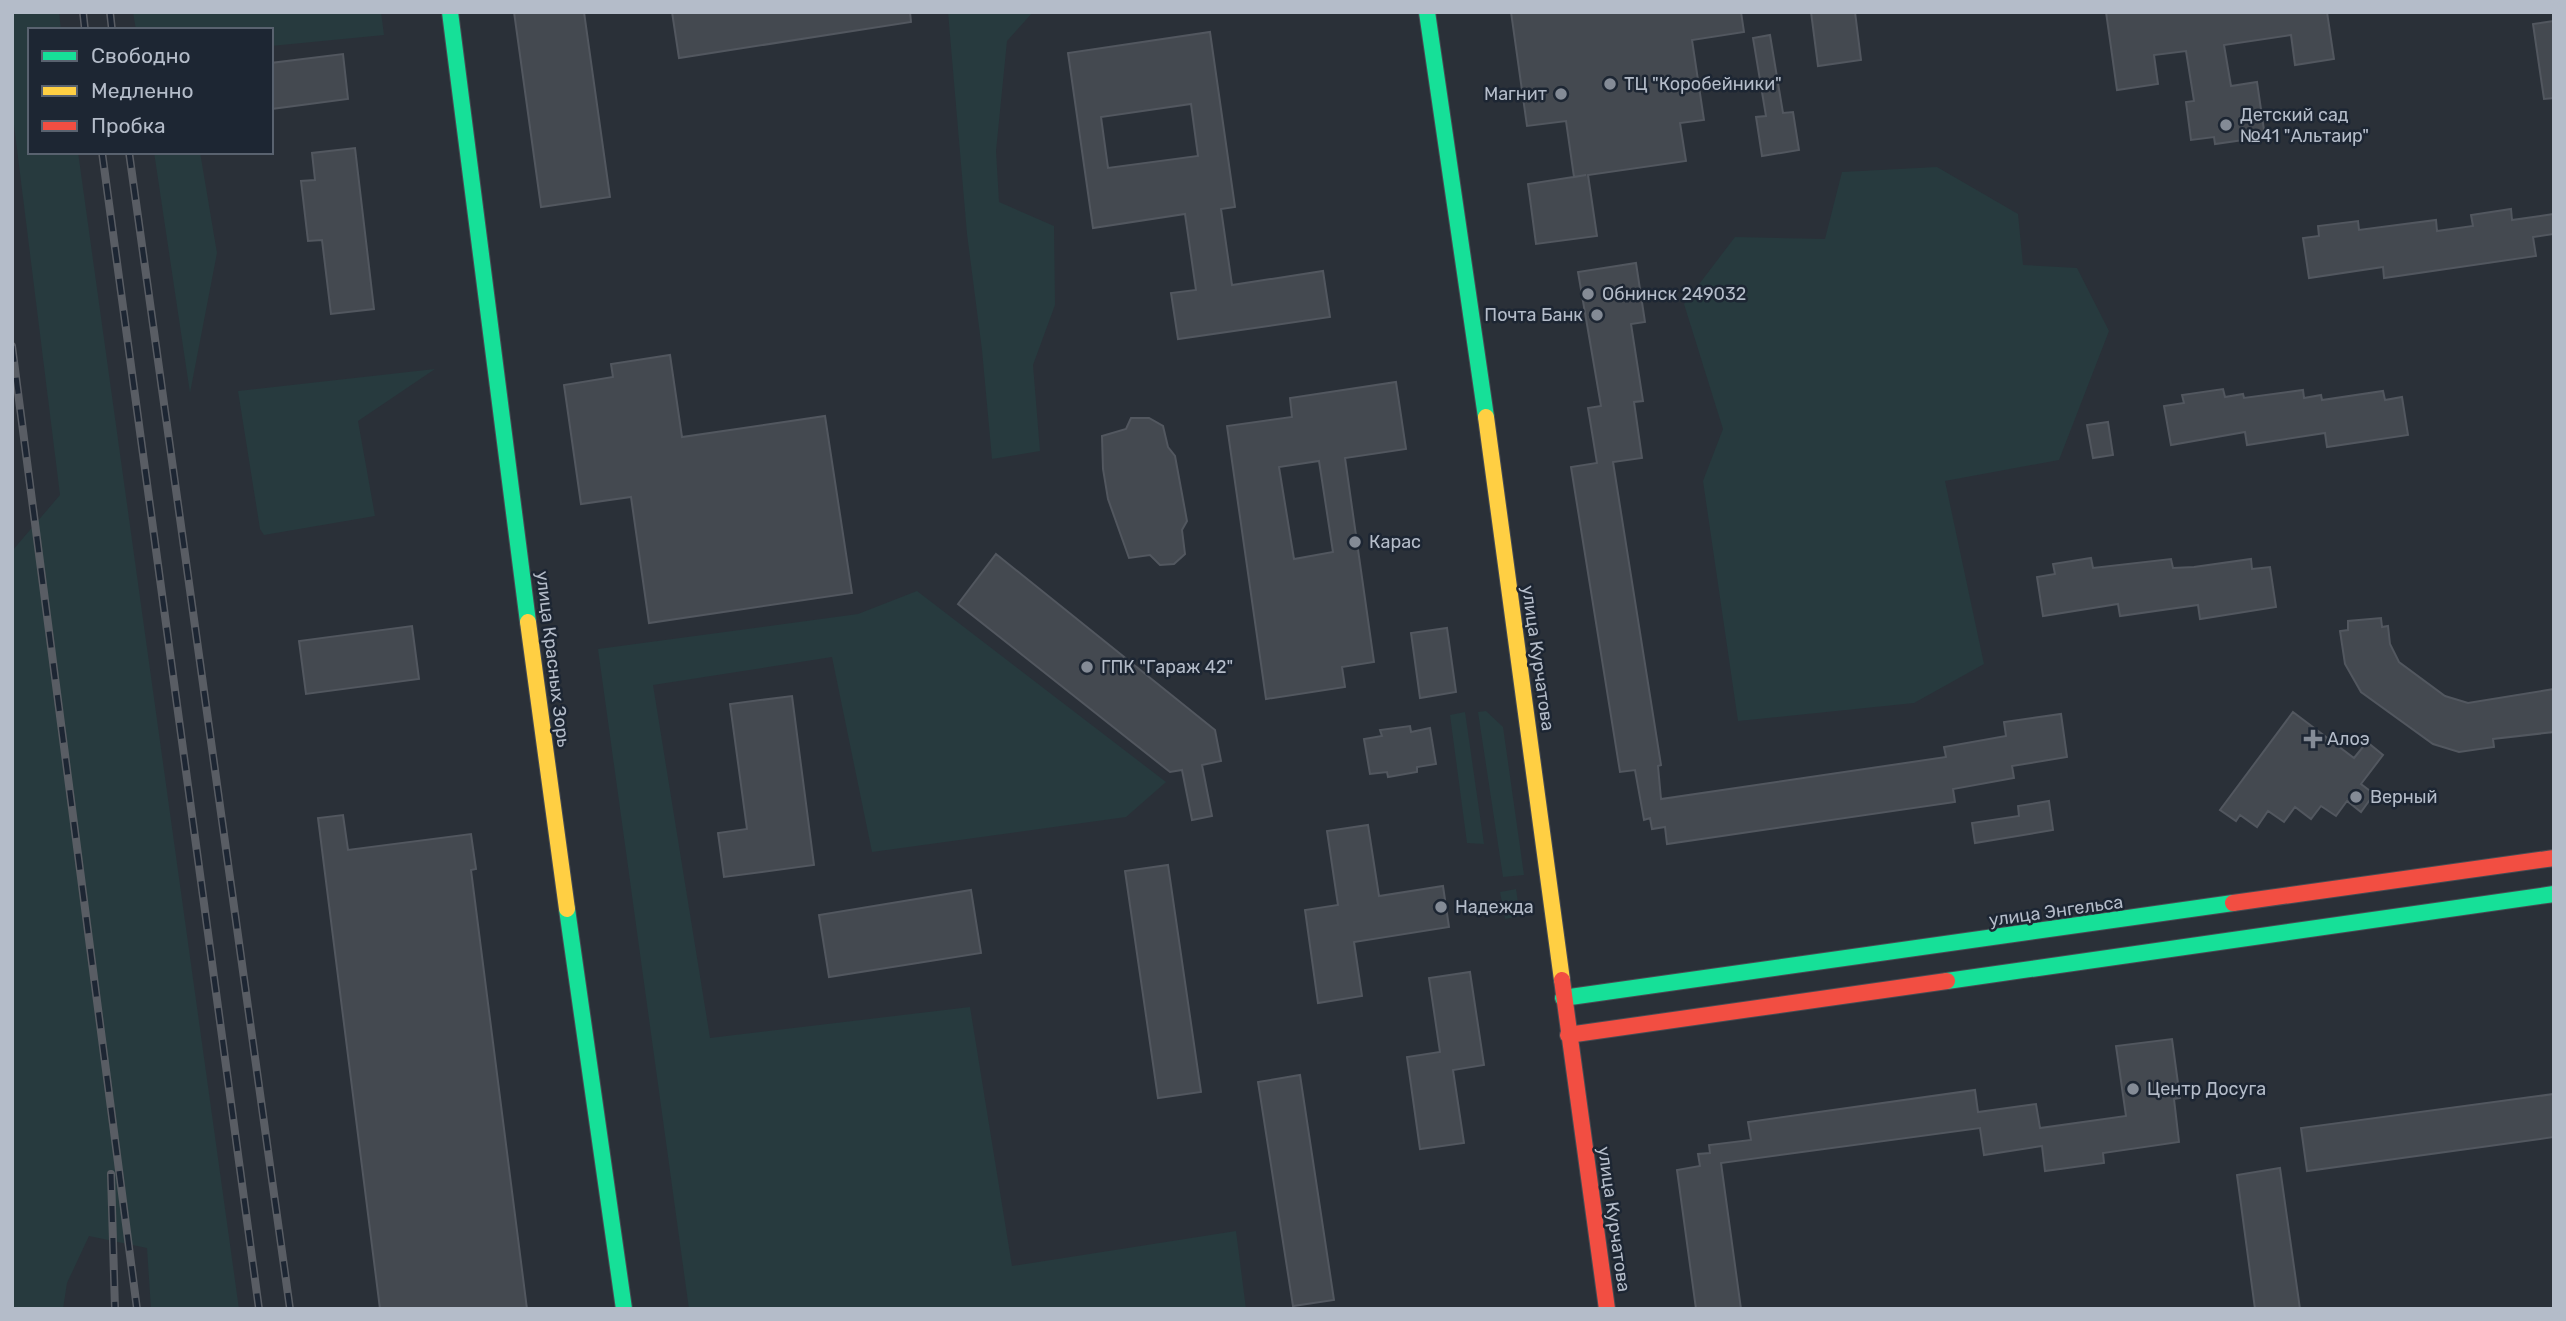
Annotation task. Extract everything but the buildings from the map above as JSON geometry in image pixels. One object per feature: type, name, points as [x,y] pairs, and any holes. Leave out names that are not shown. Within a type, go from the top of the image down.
[{"type":"main road","name":"улица Красных Зорь","points":[[450,12],[552,805],[624,1309]]},
{"type":"main road","name":"улица Курчатова","points":[[1427,12],[1472,312],[1607,1309]]},
{"type":"main road","name":"улица Энгельса","points":[[1563,998],[2554,858]]},
{"type":"main road","points":[[1568,1035],[2554,894]]},
{"type":"green space","points":[[12,12],[59,12],[61,28],[28,28],[28,154],[78,154],[239,1309],[151,1309],[147,1248],[89,1236],[67,1283],[63,1309],[12,1309],[12,551],[60,495],[12,109]]},
{"type":"green space","points":[[133,12],[381,12],[384,35],[273,46],[273,28],[136,28]]},
{"type":"green space","points":[[948,12],[1033,12],[1007,41],[996,151],[999,202],[1054,226],[1055,305],[1033,365],[1040,451],[992,459],[967,234]]},
{"type":"green space","points":[[154,154],[200,154],[217,253],[190,393]]},
{"type":"green space","points":[[1937,167],[2018,214],[2023,265],[2077,268],[2109,331],[2059,460],[1945,481],[1984,664],[1914,703],[1738,721],[1703,481],[1723,429],[1684,304],[1735,237],[1825,239],[1842,172]]},
{"type":"green space","points":[[435,369],[358,421],[375,516],[264,535],[260,529],[238,391]]},
{"type":"green space","points":[[917,591],[1166,782],[1126,817],[872,852],[832,657],[653,685],[710,1038],[970,1007],[1012,1266],[1236,1231],[1246,1309],[689,1309],[598,649],[858,614]]},
{"type":"green space","points":[[1486,711],[1503,727],[1524,875],[1503,877],[1478,712]]},
{"type":"green space","points":[[1465,712],[1484,844],[1467,843],[1450,715]]},
{"type":"green space","points":[[1516,889],[1520,916],[1505,919],[1500,892]]},
{"type":"railway","points":[[83,12],[85,28]]},
{"type":"railway","points":[[110,12],[112,28]]},
{"type":"railway","points":[[102,154],[259,1309]]},
{"type":"railway","points":[[129,154],[290,1309]]},
{"type":"railway","points":[[12,346],[137,1309]]},
{"type":"railway","points":[[111,1174],[115,1309]]},
{"type":"traffic: fast","points":[[450,12],[528,622]]},
{"type":"traffic: fast","points":[[1427,12],[1486,417]]},
{"type":"traffic: fast","points":[[1947,981],[2554,894]]},
{"type":"traffic: fast","points":[[1563,998],[2233,903]]},
{"type":"traffic: fast","points":[[567,909],[624,1309]]},
{"type":"traffic: slow","points":[[1486,417],[1562,980]]},
{"type":"traffic: slow","points":[[528,622],[567,909]]},
{"type":"traffic: jam","points":[[2233,903],[2554,858]]},
{"type":"traffic: jam","points":[[1562,980],[1607,1309]]},
{"type":"traffic: jam","points":[[1568,1035],[1947,981]]},
{"type":"place","name":"ТЦ \"Коробейники\"","points":[[1610,84]]},
{"type":"place","name":"Магнит","points":[[1561,94]]},
{"type":"place","name":"Детский сад №41 \"Альтаир\"","points":[[2226,125]]},
{"type":"place","name":"Обнинск 249032","points":[[1588,294]]},
{"type":"place","name":"Почта Банк","points":[[1597,315]]},
{"type":"place","name":"Карас","points":[[1355,542]]},
{"type":"place","name":"ГПК \"Гараж 42\"","points":[[1087,667]]},
{"type":"place","name":"Алоэ","points":[[2313,739]]},
{"type":"place","name":"Верный","points":[[2356,797]]},
{"type":"place","name":"Надежда","points":[[1441,907]]},
{"type":"place","name":"Центр Досуга","points":[[2133,1089]]}]
